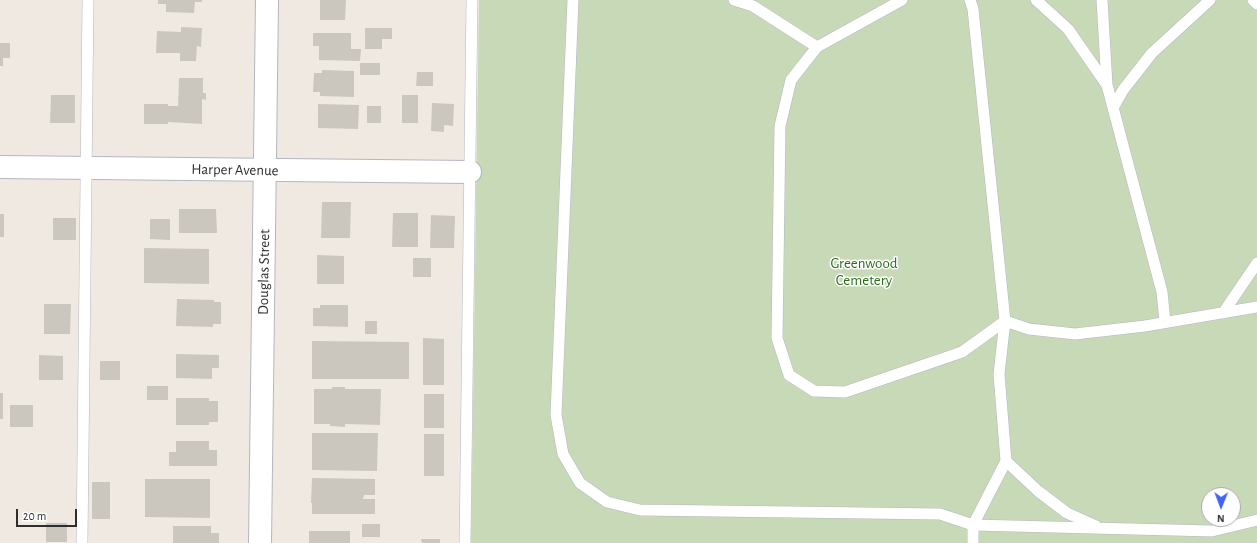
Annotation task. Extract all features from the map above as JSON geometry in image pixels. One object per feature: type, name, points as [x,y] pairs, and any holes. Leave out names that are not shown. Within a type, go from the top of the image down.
[{"type":"street","name":"Douglas Street","points":[[260,543],[267,0]]},
{"type":"street","name":"Harper Avenue","points":[[0,167],[470,172]]},
{"type":"lane","points":[[82,543],[88,0]]},
{"type":"lane","points":[[465,543],[472,0]]},
{"type":"lane","points":[[573,0],[556,415],[563,454],[580,483],[607,502],[640,510],[940,514],[973,526],[1212,531],[1257,520]]},
{"type":"lane","points":[[734,0],[753,6],[817,47]]},
{"type":"lane","points":[[902,0],[817,47],[791,80],[780,126],[777,338],[788,375],[814,391],[845,392],[962,352],[1005,321]]},
{"type":"lane","points":[[970,0],[974,9],[1005,321],[999,374],[1006,461],[973,526],[973,543]]},
{"type":"lane","points":[[1036,0],[1068,30],[1107,85]]},
{"type":"lane","points":[[1102,0],[1107,85],[1162,292],[1165,322]]},
{"type":"lane","points":[[1113,108],[1123,90],[1152,53],[1210,0]]},
{"type":"lane","points":[[1252,0],[1257,4]]},
{"type":"lane","points":[[1223,313],[1257,263]]},
{"type":"lane","points":[[1005,321],[1029,329],[1075,334],[1165,322],[1257,307]]},
{"type":"lane","points":[[1006,461],[1038,491],[1067,512],[1100,528]]},
{"type":"green space","name":"Greenwood Cemetery","points":[[479,0],[1257,0],[1257,543],[471,543]]},
{"type":"building","points":[[158,0],[202,0],[202,2],[195,2],[194,13],[166,12],[166,4],[158,4]]},
{"type":"building","points":[[320,0],[346,0],[345,20],[320,20]]},
{"type":"building","points":[[181,27],[202,28],[201,47],[197,46],[196,61],[180,61],[180,53],[156,53],[157,31],[181,32]]},
{"type":"building","points":[[365,28],[392,28],[392,39],[382,39],[382,49],[365,49]]},
{"type":"building","points":[[313,33],[351,33],[351,49],[361,49],[360,61],[319,60],[319,46],[313,46]]},
{"type":"building","points":[[0,43],[10,43],[10,58],[3,58],[3,66],[0,66]]},
{"type":"building","points":[[360,63],[380,63],[380,75],[360,75]]},
{"type":"building","points":[[322,70],[354,71],[354,97],[320,96],[320,92],[313,92],[314,73],[322,73]]},
{"type":"building","points":[[417,72],[433,72],[433,86],[416,86]]},
{"type":"building","points":[[179,78],[203,78],[203,93],[206,93],[206,100],[202,99],[202,124],[168,122],[168,124],[144,124],[144,104],[168,104],[168,106],[178,106]]},
{"type":"building","points":[[51,95],[75,95],[75,123],[50,123]]},
{"type":"building","points":[[402,95],[418,95],[418,123],[402,123]]},
{"type":"building","points":[[432,103],[454,104],[453,126],[444,125],[444,132],[431,131]]},
{"type":"building","points":[[318,104],[359,105],[358,129],[318,128]]},
{"type":"building","points":[[367,106],[381,106],[381,123],[367,123]]},
{"type":"building","points":[[322,202],[351,202],[350,238],[321,238]]},
{"type":"building","points":[[179,209],[216,209],[217,233],[179,233]]},
{"type":"building","points":[[393,213],[418,213],[418,247],[392,247]]},
{"type":"building","points":[[0,214],[4,214],[4,237],[0,237]]},
{"type":"building","points":[[431,215],[455,216],[454,248],[430,248]]},
{"type":"building","points":[[53,218],[76,218],[76,240],[53,240]]},
{"type":"building","points":[[150,219],[170,219],[170,240],[150,239]]},
{"type":"building","points":[[144,248],[209,249],[209,284],[144,283]]},
{"type":"building","points":[[317,255],[344,256],[344,284],[317,284]]},
{"type":"building","points":[[413,258],[431,258],[431,277],[413,277]]},
{"type":"building","points":[[177,299],[214,300],[214,302],[221,302],[221,324],[213,324],[213,327],[176,326]]},
{"type":"building","points":[[44,304],[71,304],[70,334],[44,334]]},
{"type":"building","points":[[320,305],[348,305],[348,327],[313,326],[313,308],[320,308]]},
{"type":"building","points":[[365,321],[377,321],[377,334],[365,334]]},
{"type":"building","points":[[423,338],[444,339],[444,385],[423,385]]},
{"type":"building","points":[[312,341],[409,342],[409,379],[312,379]]},
{"type":"building","points":[[176,354],[219,355],[219,368],[212,368],[212,379],[176,378]]},
{"type":"building","points":[[39,355],[63,356],[63,380],[39,380]]},
{"type":"building","points":[[100,361],[120,361],[120,380],[100,380]]},
{"type":"building","points":[[147,386],[168,386],[168,400],[147,400]]},
{"type":"building","points":[[332,387],[345,387],[345,389],[381,389],[380,425],[345,424],[345,427],[330,426],[330,424],[314,424],[314,389],[332,389]]},
{"type":"building","points":[[0,393],[3,393],[3,419],[0,419]]},
{"type":"building","points":[[424,394],[444,394],[444,428],[424,428]]},
{"type":"building","points":[[176,398],[209,398],[209,401],[218,401],[218,422],[209,422],[209,425],[176,425]]},
{"type":"building","points":[[10,405],[33,405],[33,427],[10,427]]},
{"type":"building","points":[[312,433],[378,433],[377,471],[312,470]]},
{"type":"building","points":[[424,434],[444,434],[444,476],[424,476]]},
{"type":"building","points":[[176,441],[209,441],[209,450],[217,450],[217,466],[169,466],[169,452],[176,452]]},
{"type":"building","points":[[312,478],[375,479],[375,495],[364,495],[363,499],[375,499],[375,514],[312,514]]},
{"type":"building","points":[[145,479],[210,479],[210,518],[145,517]]},
{"type":"building","points":[[92,482],[110,482],[110,519],[92,519]]},
{"type":"building","points":[[46,523],[67,523],[67,542],[46,542]]},
{"type":"building","points":[[362,524],[380,524],[380,537],[362,537]]},
{"type":"building","points":[[173,526],[211,526],[211,533],[219,533],[219,543],[173,543]]},
{"type":"building","points":[[309,531],[350,531],[350,543],[309,543]]},
{"type":"building","points":[[421,539],[440,539],[440,543],[422,543]]}]
